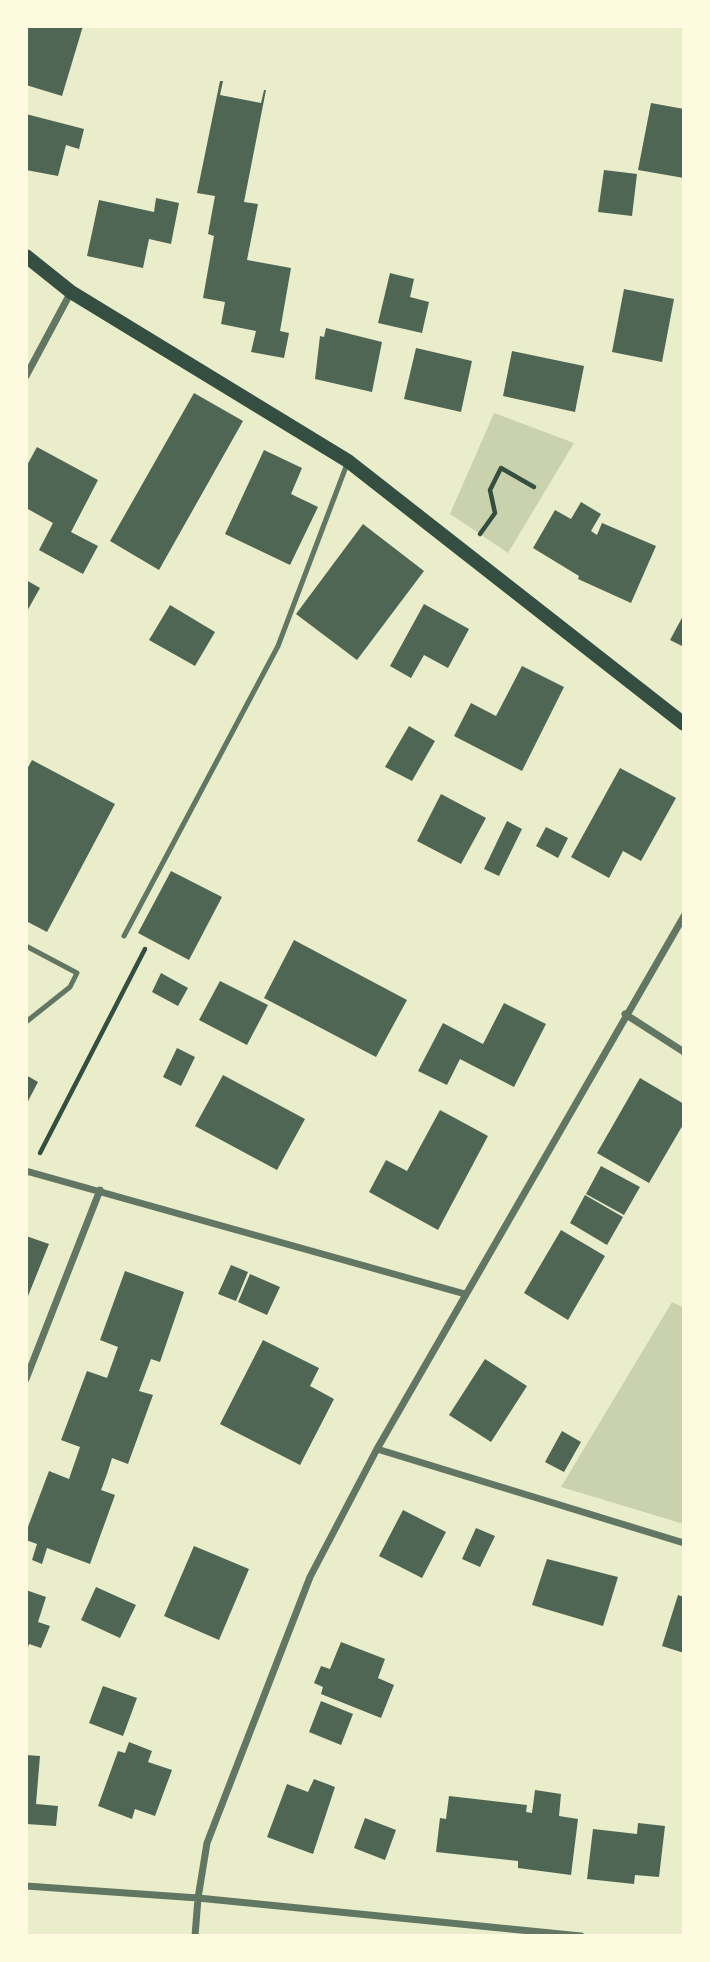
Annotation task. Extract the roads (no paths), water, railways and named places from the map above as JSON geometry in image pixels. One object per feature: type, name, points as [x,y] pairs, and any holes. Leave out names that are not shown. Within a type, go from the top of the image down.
[{"type":"main road","points":[[26,256],[71,292],[348,461],[684,724]]},
{"type":"street","points":[[26,376],[71,292]]},
{"type":"street","points":[[195,1936],[207,1843],[310,1577],[377,1449],[625,1014],[684,916]]},
{"type":"street","points":[[625,1014],[684,1052]]},
{"type":"street","points":[[28,1172],[465,1294]]},
{"type":"street","points":[[26,1379],[100,1190]]},
{"type":"street","points":[[377,1449],[684,1543]]},
{"type":"street","points":[[26,1886],[198,1898],[581,1936]]},
{"type":"lane","points":[[124,936],[278,646],[348,461]]},
{"type":"lane","points":[[26,946],[77,973],[70,986],[26,1022]]}]
